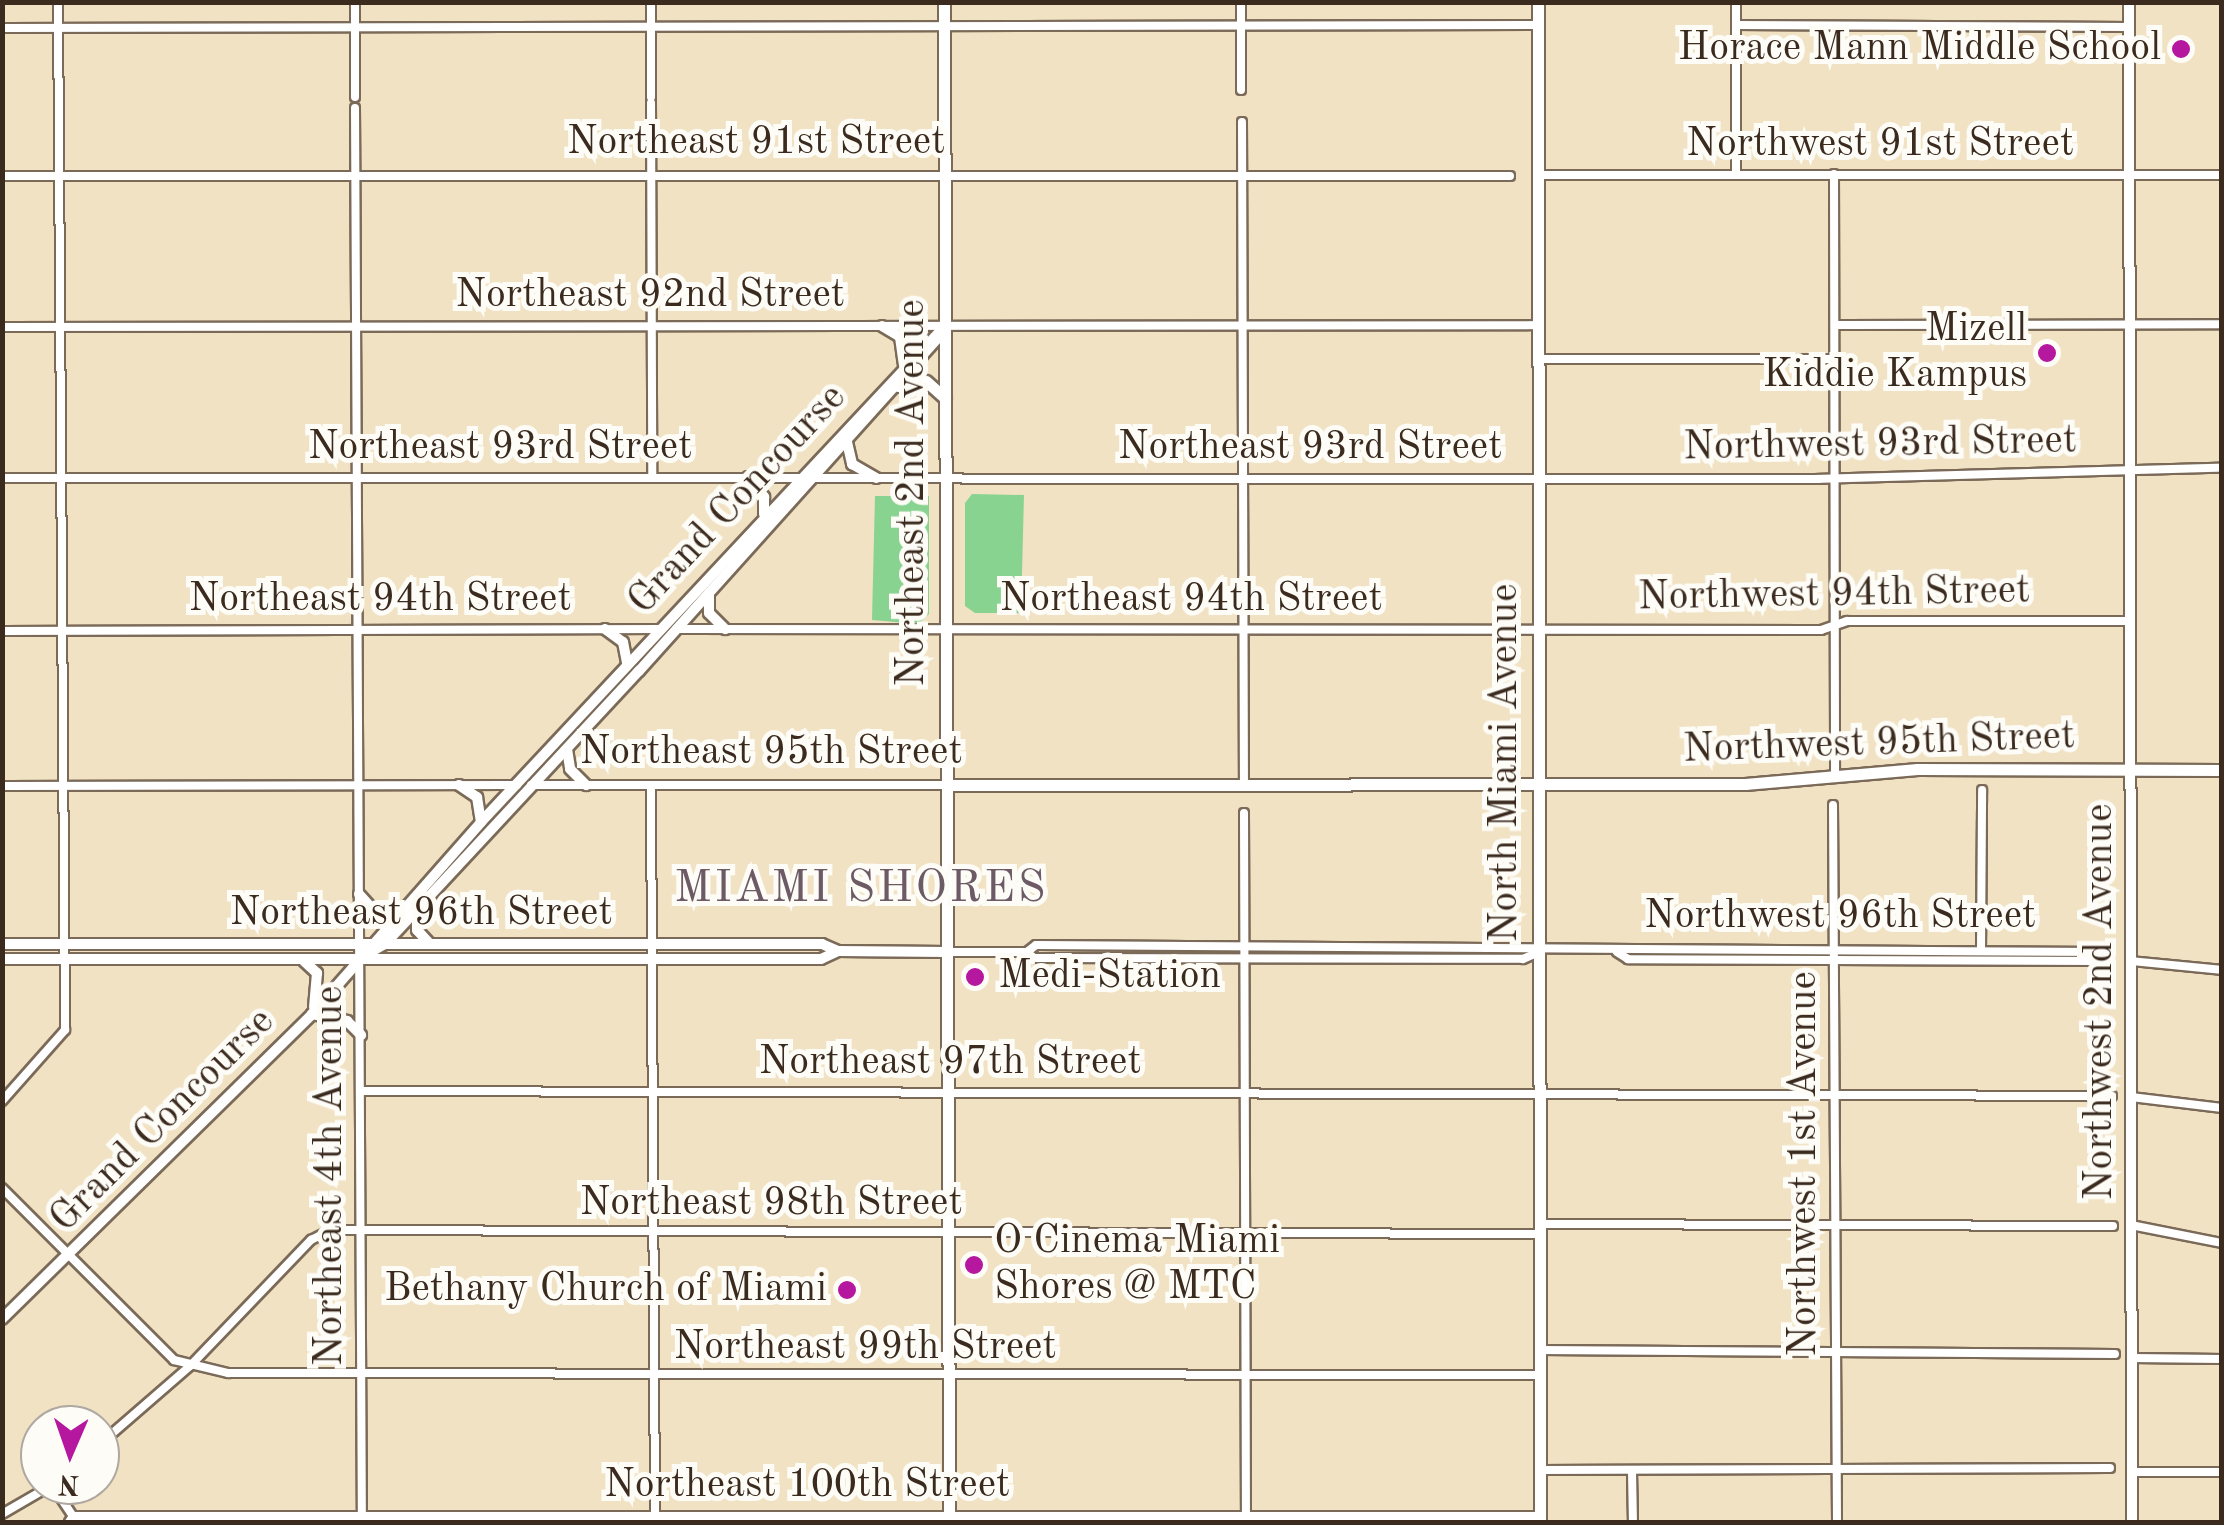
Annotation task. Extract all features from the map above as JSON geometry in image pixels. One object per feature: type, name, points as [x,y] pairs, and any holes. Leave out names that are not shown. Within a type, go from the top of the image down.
[{"type":"main road","name":"Northeast 2nd Avenue","points":[[944,2],[949,1520]]},
{"type":"main road","name":"North Miami Avenue","points":[[1538,2],[1540,1519]]},
{"type":"main road","points":[[898,386],[921,380],[945,398]]},
{"type":"main road","name":"Northwest 95th Street","points":[[1539,785],[1762,784],[1918,769],[2222,770]]},
{"type":"main road","name":"Northeast 95th Street","points":[[947,785],[1539,785]]},
{"type":"street","points":[[2,1101],[65,1030],[58,2]]},
{"type":"street","points":[[355,2],[355,97]]},
{"type":"street","points":[[651,2],[652,477]]},
{"type":"street","points":[[1241,2],[1241,90]]},
{"type":"street","points":[[1736,2],[1736,175]]},
{"type":"street","name":"Northwest 2nd Avenue","points":[[2130,2],[2127,175],[2132,1522]]},
{"type":"street","points":[[2,28],[1538,25]]},
{"type":"street","points":[[1736,25],[2129,28]]},
{"type":"street","name":"Northeast 4th Avenue","points":[[355,108],[359,894],[365,944]]},
{"type":"street","points":[[1242,122],[1244,784]]},
{"type":"street","name":"Northeast 91st Street","points":[[2,176],[944,172],[1510,176]]},
{"type":"street","points":[[1834,174],[1835,777]]},
{"type":"street","name":"Northwest 91st Street","points":[[1538,175],[2222,175]]},
{"type":"street","points":[[1835,325],[2222,324]]},
{"type":"street","points":[[882,326],[900,338],[904,366]]},
{"type":"street","name":"Grand Concourse","points":[[360,959],[365,944],[945,326]]},
{"type":"street","name":"Grand Concourse","points":[[2,1319],[71,1258],[312,1014],[360,959],[385,944],[815,478],[898,386],[945,326]]},
{"type":"street","name":"Northeast 92nd Street","points":[[2,327],[1538,326]]},
{"type":"street","points":[[1538,359],[1835,359]]},
{"type":"street","points":[[847,442],[852,464],[876,478]]},
{"type":"street","name":"Northwest 93rd Street","points":[[1538,478],[2222,468]]},
{"type":"street","points":[[748,477],[764,496],[764,517]]},
{"type":"street","name":"Northeast 93rd Street","points":[[2,478],[1538,478]]},
{"type":"street","points":[[709,593],[709,613],[725,629]]},
{"type":"street","name":"Northwest 94th Street","points":[[1539,630],[2130,621]]},
{"type":"street","points":[[605,630],[623,642],[627,664]]},
{"type":"street","name":"Northeast 94th Street","points":[[2,631],[1539,630]]},
{"type":"street","points":[[567,748],[570,769],[586,785]]},
{"type":"street","name":"Northeast 95th Street","points":[[2,786],[947,785]]},
{"type":"street","points":[[459,786],[477,797],[481,822]]},
{"type":"street","points":[[651,786],[655,1519]]},
{"type":"street","points":[[1980,960],[1982,790]]},
{"type":"street","name":"Northwest 1st Avenue","points":[[1833,805],[1837,1522]]},
{"type":"street","points":[[1244,813],[1246,1520]]},
{"type":"street","points":[[359,894],[375,912],[400,911]]},
{"type":"street","points":[[417,910],[417,930],[431,944]]},
{"type":"street","name":"Northeast 96th Street","points":[[2,944],[822,944],[838,952]]},
{"type":"street","name":"Northwest 96th Street","points":[[1539,952],[1617,952],[1628,945],[1981,947],[2104,952],[2098,961],[1628,959],[1617,952]]},
{"type":"street","name":"Northeast 96th Street","points":[[2,959],[820,959],[838,952],[1027,952],[1036,946],[1522,946],[1539,952]]},
{"type":"street","name":"Northeast 96th Street","points":[[1027,952],[1034,958],[1523,959],[1539,952]]},
{"type":"street","points":[[298,959],[317,973],[312,1014],[338,1017],[360,1035]]},
{"type":"street","name":"Northeast 4th Avenue","points":[[360,959],[362,1520]]},
{"type":"street","points":[[2131,960],[2222,970]]},
{"type":"street","name":"Northeast 97th Street","points":[[360,1091],[2112,1096]]},
{"type":"street","points":[[2131,1098],[2222,1108]]},
{"type":"street","points":[[2,1188],[174,1360],[190,1366]]},
{"type":"street","name":"Northeast 98th Street","points":[[120,1427],[190,1366],[311,1240],[331,1230],[1246,1235],[1835,1225],[2112,1226]]},
{"type":"street","points":[[2132,1226],[2222,1243]]},
{"type":"street","points":[[1540,1350],[2115,1354]]},
{"type":"street","points":[[2132,1358],[2222,1359]]},
{"type":"street","name":"Northeast 99th Street","points":[[190,1366],[228,1373],[654,1379],[1540,1375]]},
{"type":"street","points":[[1540,1470],[2110,1468]]},
{"type":"street","points":[[1632,1472],[1632,1522]]},
{"type":"street","points":[[2132,1472],[2222,1472]]},
{"type":"street","name":"Northeast 100th Street","points":[[71,1519],[1540,1519]]},
{"type":"green space","points":[[972,494],[1024,495],[1021,613],[975,613],[965,606],[965,503]]},
{"type":"green space","points":[[875,496],[929,496],[929,614],[919,624],[872,620]]},
{"type":"place","name":"Horace Mann Middle School","points":[[2181,49]]},
{"type":"place","name":"Mizell Kiddie Kampus","points":[[2047,353]]},
{"type":"place","name":"Medi-Station","points":[[975,977]]},
{"type":"place","name":"O Cinema Miami Shores @ MTC","points":[[974,1265]]},
{"type":"place","name":"Bethany Church of Miami","points":[[847,1290]]},
{"type":"district","name":"MIAMI SHORES","points":[[861,890]]}]
